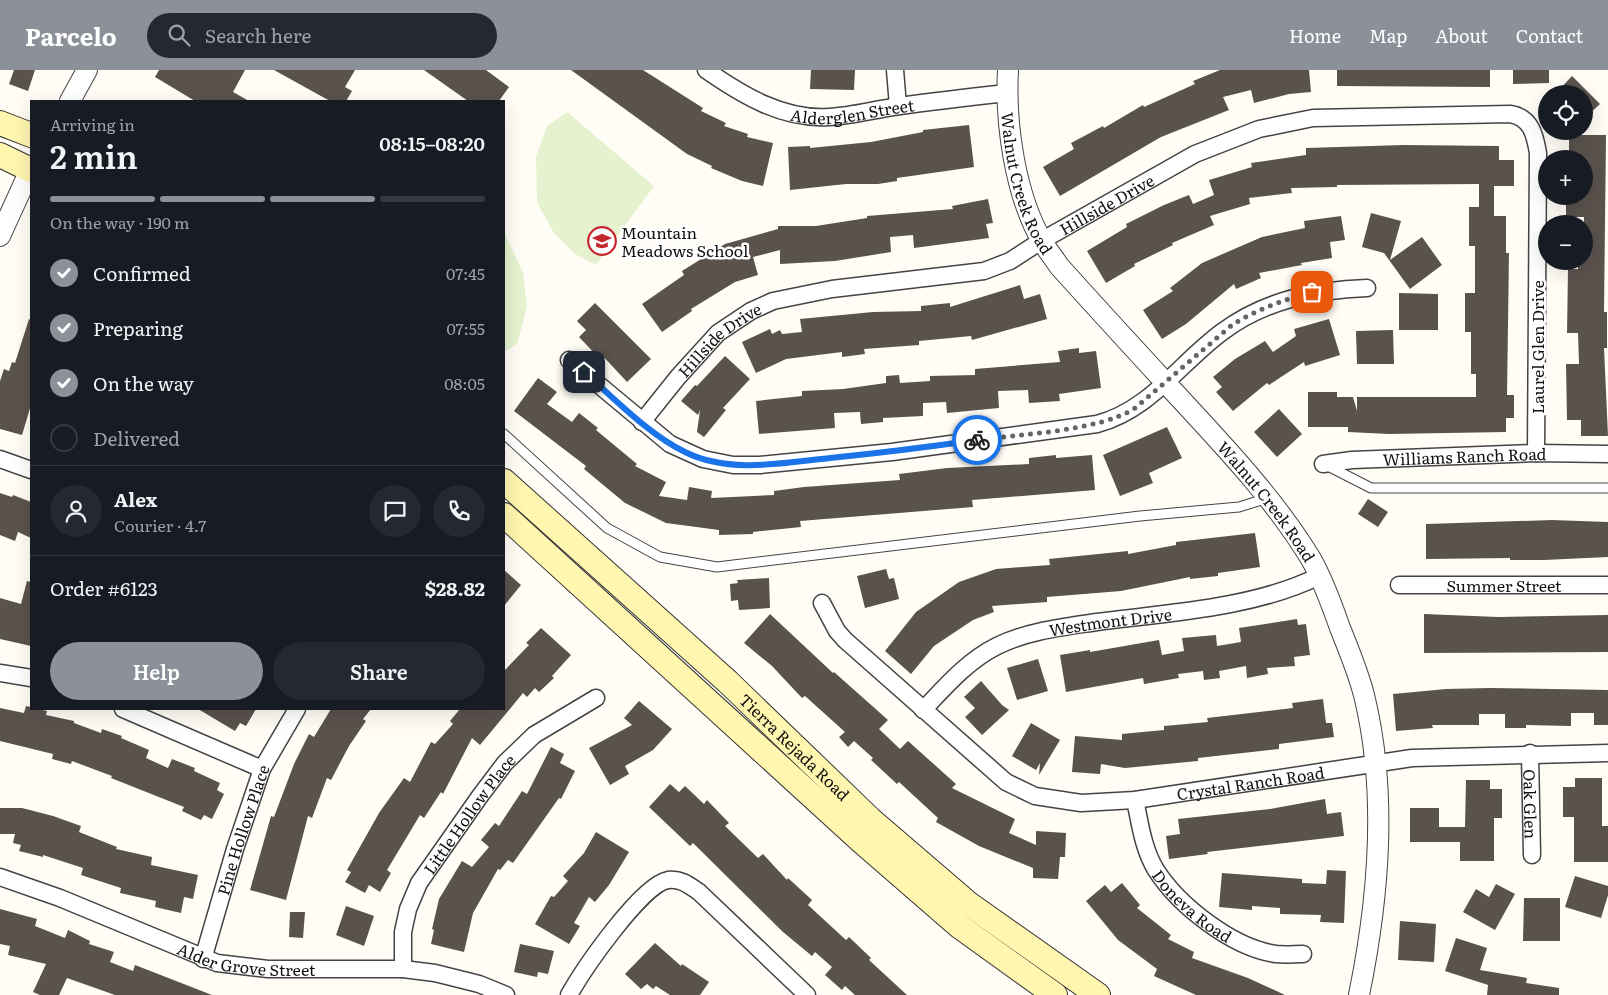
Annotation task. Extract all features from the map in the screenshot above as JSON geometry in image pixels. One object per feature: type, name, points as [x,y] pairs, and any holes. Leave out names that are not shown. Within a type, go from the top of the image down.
[{"type":"main road","points":[[0,123],[30,135]]},
{"type":"main road","points":[[0,155],[30,169]]},
{"type":"main road","name":"Tierra Rejada Road","points":[[505,482],[728,682],[877,825],[969,904],[1098,995]]},
{"type":"main road","name":"Tierra Rejada Road","points":[[505,516],[868,847],[959,926],[1055,995]]},
{"type":"street","points":[[71,100],[87,70]]},
{"type":"street","name":"Alderglen Street","points":[[706,70],[726,84],[762,104],[788,113],[828,118],[898,106],[1007,93]]},
{"type":"street","points":[[895,70],[898,106]]},
{"type":"street","name":"Walnut Creek Road","points":[[1008,70],[1007,93],[1017,169],[1023,193],[1041,241],[1060,266],[1165,383],[1218,437],[1268,498],[1312,561],[1345,640],[1364,695],[1376,762],[1377,884],[1360,995]]},
{"type":"street","name":"Hillside Drive","points":[[642,422],[678,377],[718,333],[751,311],[773,301],[806,293],[984,271],[1010,261],[1041,241],[1196,154],[1259,129],[1313,118],[1510,114],[1528,123]]},
{"type":"street","name":"Laurel Glen Drive","points":[[1528,123],[1533,129],[1538,153],[1536,453]]},
{"type":"street","points":[[0,236],[30,171]]},
{"type":"street","points":[[569,360],[642,422],[685,453],[733,465],[760,465],[892,452],[1097,424],[1118,418],[1134,409],[1222,332],[1243,318],[1303,294],[1338,289],[1367,288]]},
{"type":"street","name":"Williams Ranch Road","points":[[1323,464],[1352,460],[1536,453],[1608,454]]},
{"type":"street","points":[[0,459],[30,470]]},
{"type":"street","name":"Westmont Drive","points":[[922,710],[970,664],[997,646],[1011,640],[1077,625],[1253,599],[1285,591],[1319,576]]},
{"type":"street","name":"Summer Street","points":[[1399,585],[1608,586]]},
{"type":"street","name":"Crystal Ranch Road","points":[[822,602],[834,626],[845,640],[922,710],[1006,782],[1026,793],[1049,800],[1066,802],[1135,800],[1412,758],[1530,753],[1608,753]]},
{"type":"street","points":[[0,673],[30,678]]},
{"type":"street","name":"Little Hollow Place","points":[[403,970],[403,932],[408,909],[419,883],[480,796],[505,763],[534,736],[596,698]]},
{"type":"street","points":[[125,710],[262,769]]},
{"type":"street","name":"Pine Hollow Place","points":[[203,958],[234,849],[262,769],[295,710]]},
{"type":"street","name":"Oak Glen","points":[[1530,753],[1532,855]]},
{"type":"street","name":"Doneva Road","points":[[1135,800],[1145,845],[1156,870],[1190,909],[1244,944],[1276,954],[1303,954]]},
{"type":"street","name":"Alder Grove Street","points":[[0,877],[17,881],[60,898],[217,963],[268,969],[403,970],[452,976],[506,995]]},
{"type":"street","points":[[569,995],[584,967],[640,900],[657,884],[672,880],[686,883],[699,892],[807,995]]},
{"type":"lane","points":[[505,435],[607,528],[660,557],[716,567],[767,562],[819,553],[1239,506],[1268,498]]},
{"type":"lane","points":[[1323,464],[1371,488],[1608,488]]},
{"type":"green space","points":[[567,112],[654,186],[596,265],[575,254],[553,232],[537,202],[536,157],[547,126]]},
{"type":"green space","points":[[505,234],[523,272],[527,307],[517,344],[505,351]]},
{"type":"building","points":[[14,70],[35,70],[28,91],[9,84]]},
{"type":"building","points":[[159,70],[245,70],[233,92],[247,100],[193,100],[155,77]]},
{"type":"building","points":[[274,70],[355,70],[345,87],[352,91],[347,100],[328,100]]},
{"type":"building","points":[[424,70],[486,70],[509,87],[500,100],[467,100]]},
{"type":"building","points":[[571,70],[643,70],[703,108],[701,111],[726,123],[724,126],[748,134],[747,137],[773,143],[763,186],[742,181],[711,168],[712,166],[687,154]]},
{"type":"building","points":[[811,70],[855,70],[854,90],[810,89]]},
{"type":"building","points":[[1220,70],[1309,70],[1311,92],[1289,94],[1254,103],[1251,90],[1223,97],[1229,110],[1161,137],[1060,196],[1043,167],[1074,149],[1071,143],[1103,126],[1104,128],[1143,105],[1144,107],[1195,84],[1193,81]]},
{"type":"building","points":[[1337,70],[1490,70],[1490,87],[1337,86]]},
{"type":"building","points":[[1513,70],[1549,70],[1549,83],[1513,84]]},
{"type":"building","points":[[1572,76],[1581,85],[1564,85]]},
{"type":"building","points":[[1593,97],[1600,104],[1593,111]]},
{"type":"building","points":[[969,125],[974,167],[897,178],[897,181],[878,184],[846,184],[790,190],[788,147],[810,146],[810,148],[871,142],[923,132],[923,130]]},
{"type":"building","points":[[1593,135],[1606,135],[1604,312],[1607,312],[1607,348],[1604,348],[1608,436],[1581,436],[1581,420],[1567,420],[1566,364],[1579,364],[1578,333],[1567,333],[1568,270],[1593,270],[1593,215],[1566,215],[1566,205],[1593,205],[1593,150],[1569,150],[1569,140],[1593,140]]},
{"type":"building","points":[[1404,145],[1499,146],[1499,160],[1514,160],[1514,186],[1494,186],[1494,216],[1506,216],[1506,253],[1509,253],[1507,395],[1514,395],[1514,418],[1506,418],[1506,432],[1389,434],[1348,432],[1348,427],[1308,427],[1308,392],[1337,392],[1337,397],[1353,397],[1357,411],[1357,397],[1476,397],[1476,374],[1471,374],[1471,332],[1465,332],[1465,293],[1475,293],[1475,246],[1469,246],[1469,207],[1479,207],[1479,184],[1337,185],[1337,187],[1291,188],[1292,193],[1249,198],[1250,204],[1210,216],[1214,225],[1172,243],[1173,245],[1134,264],[1135,266],[1106,283],[1087,251],[1127,227],[1126,224],[1164,205],[1189,195],[1193,204],[1214,195],[1209,180],[1252,167],[1251,163],[1306,155],[1306,148]]},
{"type":"building","points":[[988,199],[993,223],[986,224],[989,238],[914,248],[913,235],[890,237],[891,252],[835,261],[780,264],[780,250],[753,257],[758,275],[735,282],[691,309],[692,311],[662,332],[642,304],[684,275],[682,271],[725,244],[778,229],[778,226],[816,226],[867,218],[867,216],[953,209],[952,206]]},
{"type":"building","points":[[1371,213],[1401,221],[1390,260],[1422,237],[1442,265],[1410,289],[1384,253],[1362,247]]},
{"type":"building","points":[[1341,216],[1345,240],[1330,242],[1332,258],[1259,273],[1261,278],[1236,289],[1234,284],[1186,324],[1162,339],[1143,310],[1173,291],[1170,288],[1202,263],[1262,237],[1305,228],[1304,221]]},
{"type":"building","points":[[1020,285],[1024,299],[1040,294],[1047,319],[972,340],[971,336],[919,341],[919,345],[864,349],[865,354],[842,357],[842,352],[786,359],[756,373],[742,342],[770,329],[772,334],[780,330],[782,334],[802,332],[800,319],[873,312],[921,311],[921,306],[950,303],[950,307]]},
{"type":"building","points":[[1399,293],[1438,294],[1438,330],[1399,330]]},
{"type":"building","points":[[595,303],[651,359],[627,382],[601,354],[598,357],[579,337],[586,330],[577,321]]},
{"type":"building","points":[[29,319],[30,408],[22,435],[0,429],[0,381],[4,369],[9,371],[12,362],[15,363]]},
{"type":"building","points":[[1329,319],[1340,355],[1305,366],[1304,362],[1269,385],[1267,383],[1233,411],[1216,392],[1222,387],[1213,377],[1235,359],[1265,341],[1273,352],[1296,336],[1294,329]]},
{"type":"building","points":[[1393,330],[1394,364],[1357,364],[1356,331]]},
{"type":"building","points":[[1079,348],[1079,353],[1096,351],[1101,388],[1059,394],[1060,401],[1029,403],[1028,390],[998,391],[999,408],[947,413],[946,402],[923,403],[923,416],[883,418],[883,422],[861,424],[860,412],[834,413],[835,428],[759,434],[756,401],[802,396],[802,391],[843,389],[886,383],[886,376],[899,375],[900,383],[930,381],[930,376],[975,375],[975,369],[1060,362],[1058,351]]},
{"type":"building","points":[[725,356],[750,379],[723,408],[726,410],[704,437],[697,432],[700,410],[698,415],[681,401]]},
{"type":"building","points":[[538,378],[557,392],[547,404],[572,422],[579,413],[598,428],[596,430],[637,464],[635,466],[666,482],[659,496],[687,500],[689,487],[712,491],[711,498],[774,495],[774,491],[804,487],[900,480],[899,474],[947,468],[1029,464],[1029,458],[1056,455],[1056,458],[1092,455],[1095,490],[972,500],[973,507],[800,521],[801,527],[753,532],[753,534],[719,535],[719,530],[666,523],[625,503],[584,469],[586,466],[514,411]]},
{"type":"building","points":[[1279,409],[1302,434],[1277,457],[1254,432]]},
{"type":"building","points":[[1167,427],[1182,458],[1149,473],[1153,483],[1120,496],[1103,455]]},
{"type":"building","points":[[0,493],[12,497],[13,495],[30,502],[30,538],[18,532],[15,541],[0,535]]},
{"type":"building","points":[[1368,499],[1388,512],[1378,527],[1358,514]]},
{"type":"building","points":[[1552,520],[1608,522],[1608,557],[1544,560],[1510,560],[1510,558],[1426,559],[1426,524]]},
{"type":"building","points":[[1255,533],[1260,567],[1218,573],[1218,576],[1190,579],[1190,577],[1121,591],[1047,597],[1047,602],[992,606],[994,612],[973,620],[934,646],[911,674],[885,651],[916,612],[959,582],[996,569],[1050,565],[1049,559],[1128,551],[1128,554],[1176,545],[1176,542]]},
{"type":"building","points":[[886,569],[889,579],[894,578],[899,599],[865,608],[857,576]]},
{"type":"building","points":[[505,571],[521,585],[505,605]]},
{"type":"building","points":[[769,578],[770,608],[739,610],[738,600],[731,601],[730,584],[738,583],[737,580]]},
{"type":"building","points":[[27,581],[30,582],[30,646],[0,639],[0,598],[21,604]]},
{"type":"building","points":[[770,614],[833,673],[888,720],[879,729],[900,749],[908,741],[956,784],[952,788],[1015,819],[1009,833],[1036,845],[1036,831],[1066,833],[1065,857],[1060,857],[1058,879],[1033,878],[1033,868],[979,846],[936,822],[938,818],[899,782],[897,784],[854,741],[848,747],[839,737],[845,732],[805,696],[802,698],[772,666],[744,643]]},
{"type":"building","points":[[1424,614],[1498,617],[1608,615],[1608,652],[1424,653]]},
{"type":"building","points":[[1297,619],[1298,625],[1306,624],[1310,655],[1294,657],[1295,666],[1267,668],[1268,674],[1247,678],[1246,666],[1219,671],[1220,678],[1204,680],[1203,671],[1178,674],[1179,678],[1144,684],[1143,678],[1066,692],[1060,655],[1090,650],[1090,652],[1159,640],[1162,655],[1184,651],[1182,638],[1216,635],[1217,646],[1241,642],[1239,628]]},
{"type":"building","points":[[541,628],[571,655],[552,676],[554,678],[539,692],[535,688],[527,697],[523,693],[480,745],[472,738],[443,794],[441,792],[424,818],[420,815],[387,870],[391,873],[380,892],[369,885],[365,893],[345,882],[351,872],[347,870],[379,813],[404,778],[410,782],[431,742],[435,744],[453,724],[450,721],[459,710],[505,710],[505,670],[529,645],[526,643]]},
{"type":"building","points":[[1038,659],[1048,691],[1017,700],[1007,668]]},
{"type":"building","points":[[981,681],[1002,705],[1009,710],[982,735],[965,717],[975,708],[964,697]]},
{"type":"building","points":[[1446,689],[1608,690],[1608,725],[1594,725],[1594,713],[1571,713],[1571,726],[1526,725],[1526,728],[1505,728],[1505,714],[1479,714],[1479,725],[1432,725],[1433,728],[1396,731],[1393,694]]},
{"type":"building","points":[[1323,699],[1326,723],[1332,723],[1334,737],[1279,744],[1279,749],[1198,758],[1198,761],[1125,768],[1101,764],[1100,774],[1072,772],[1075,736],[1122,740],[1122,734],[1164,730],[1164,726],[1208,722],[1207,718],[1293,708],[1292,703]]},
{"type":"building","points":[[639,701],[672,729],[653,750],[625,766],[629,774],[610,785],[589,748],[632,725],[624,718]]},
{"type":"building","points":[[26,706],[30,707],[30,710],[47,711],[46,715],[74,721],[74,723],[101,733],[102,729],[122,736],[121,738],[149,750],[146,758],[168,768],[172,759],[195,768],[194,771],[220,783],[217,790],[224,794],[212,819],[204,815],[201,820],[182,811],[184,807],[111,778],[112,776],[72,761],[71,764],[52,759],[53,754],[0,741],[0,708],[24,713]]},
{"type":"building","points":[[200,710],[255,710],[246,726],[240,723],[235,731]]},
{"type":"building","points":[[330,710],[370,710],[363,719],[366,721],[349,746],[331,780],[327,778],[312,818],[308,816],[286,900],[250,890],[271,816],[274,817],[294,764],[309,734],[314,737]]},
{"type":"building","points":[[1031,723],[1060,740],[1039,775],[1040,763],[1036,770],[1012,756]]},
{"type":"building","points":[[551,747],[564,754],[560,763],[575,771],[561,799],[559,798],[513,863],[508,860],[500,870],[498,869],[473,913],[464,952],[431,944],[434,930],[432,929],[439,899],[462,861],[472,867],[489,847],[481,840],[495,823],[499,826],[522,791],[527,794]]},
{"type":"building","points":[[1575,778],[1602,778],[1602,826],[1608,826],[1608,862],[1574,862],[1574,817],[1563,817],[1563,787],[1575,787]]},
{"type":"building","points":[[1466,780],[1490,780],[1490,789],[1502,789],[1502,818],[1494,818],[1494,861],[1460,861],[1460,842],[1410,842],[1410,808],[1439,808],[1439,827],[1465,827]]},
{"type":"building","points":[[670,784],[679,792],[685,786],[704,804],[707,800],[729,823],[725,826],[758,858],[763,854],[787,880],[788,878],[812,900],[808,905],[846,940],[849,937],[871,958],[869,960],[907,995],[855,995],[845,986],[842,990],[825,975],[832,967],[815,952],[812,956],[783,932],[693,843],[690,846],[649,807]]},
{"type":"building","points":[[1325,799],[1327,814],[1341,812],[1344,836],[1207,852],[1208,854],[1169,859],[1166,836],[1180,834],[1178,819],[1270,809]]},
{"type":"building","points":[[0,808],[22,808],[53,816],[81,826],[79,832],[117,847],[116,849],[152,857],[151,865],[198,875],[193,899],[184,897],[181,913],[155,907],[156,901],[120,893],[121,888],[81,875],[83,868],[43,855],[43,857],[19,851],[21,845],[13,843],[15,834],[0,834]]},
{"type":"building","points":[[596,832],[629,852],[609,885],[595,902],[589,897],[574,923],[580,926],[569,944],[535,924],[551,896],[554,897],[568,881],[563,876],[584,853]]},
{"type":"building","points":[[1327,870],[1346,871],[1344,923],[1320,922],[1321,915],[1280,914],[1280,908],[1252,906],[1252,910],[1219,907],[1222,873],[1302,879],[1302,883],[1326,884]]},
{"type":"building","points":[[1575,876],[1608,886],[1608,895],[1601,918],[1565,907]]},
{"type":"building","points":[[1122,883],[1140,905],[1137,908],[1171,935],[1168,939],[1194,952],[1192,958],[1248,978],[1285,995],[1196,995],[1154,976],[1157,969],[1118,940],[1086,901],[1105,885],[1111,892]]},
{"type":"building","points":[[1496,884],[1515,894],[1495,930],[1463,912],[1476,889],[1489,897]]},
{"type":"building","points":[[1524,898],[1560,898],[1560,941],[1523,941]]},
{"type":"building","points":[[346,906],[374,916],[364,946],[336,935]]},
{"type":"building","points":[[0,909],[37,919],[35,926],[65,938],[68,930],[90,941],[89,944],[114,952],[110,962],[133,971],[135,965],[212,995],[115,995],[67,978],[59,995],[40,995],[33,992],[46,964],[8,955],[10,946],[0,944]]},
{"type":"building","points":[[290,912],[305,912],[303,938],[289,937]]},
{"type":"building","points":[[1400,921],[1436,924],[1434,962],[1398,960]]},
{"type":"building","points":[[1456,938],[1487,948],[1480,970],[1527,978],[1526,983],[1559,988],[1559,995],[1487,995],[1488,985],[1445,971]]},
{"type":"building","points":[[655,943],[681,966],[682,964],[709,982],[700,995],[670,995],[656,986],[653,989],[647,984],[641,989],[625,974]]},
{"type":"building","points":[[520,944],[554,951],[548,974],[538,972],[537,977],[514,972]]},
{"type":"way so far","points":[[977,440],[1097,424],[1123,416],[1134,409],[1232,325],[1243,318],[1294,296],[1312,292]]},
{"type":"place","name":"Mountain Meadows School","points":[[602,241]]},
{"type":"route","points":[[584,372],[670,444],[685,453],[703,459],[733,465],[760,465],[892,452],[977,440]]}]
